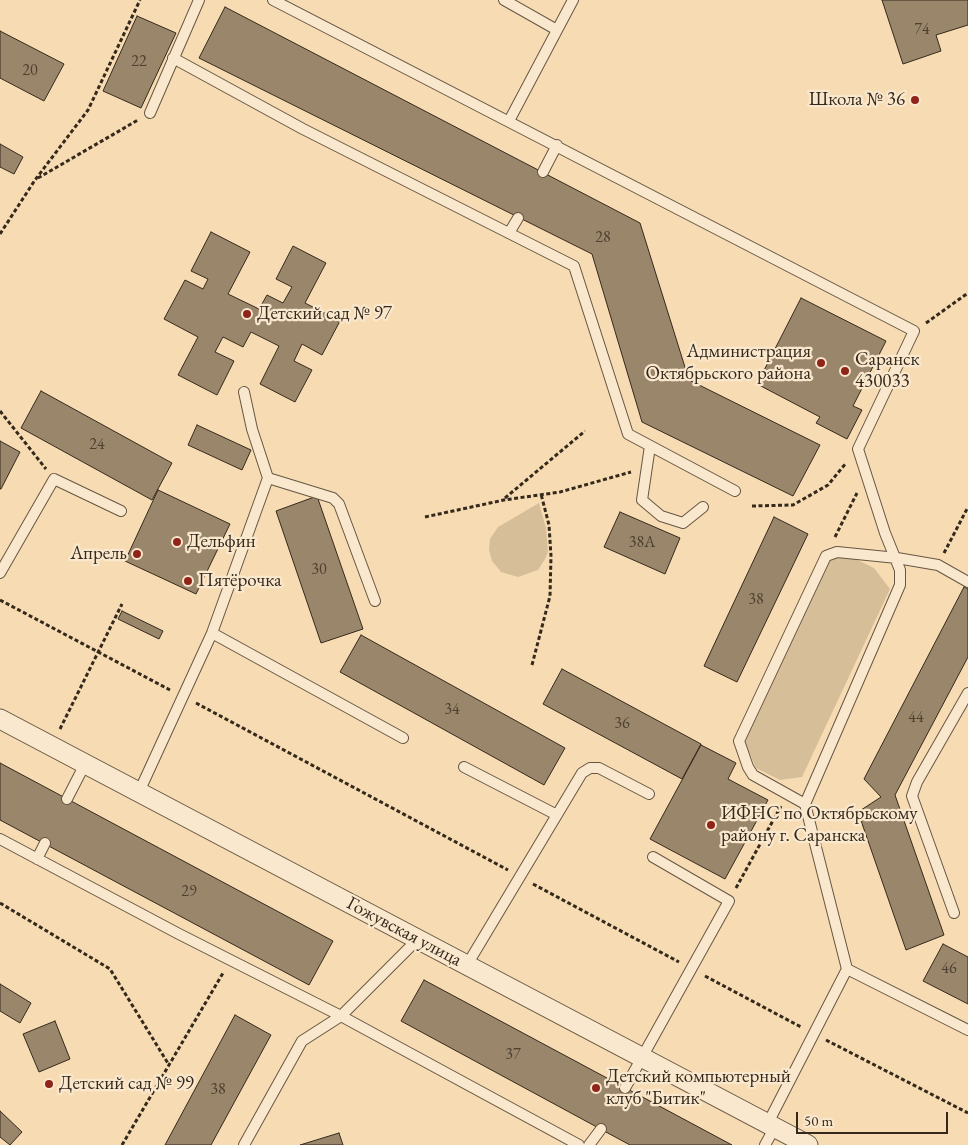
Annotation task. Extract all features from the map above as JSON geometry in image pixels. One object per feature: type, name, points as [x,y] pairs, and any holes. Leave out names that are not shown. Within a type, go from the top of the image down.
[{"type":"street","name":"Гожувская улица","points":[[0,719],[808,1145]]},
{"type":"lane","points":[[150,113],[199,0]]},
{"type":"lane","points":[[273,0],[914,331],[858,449],[900,570],[900,585],[805,804],[847,969],[771,1125],[765,1145]]},
{"type":"lane","points":[[504,0],[557,30]]},
{"type":"lane","points":[[509,121],[573,0]]},
{"type":"lane","points":[[173,58],[303,129],[574,266],[628,434],[735,491]]},
{"type":"lane","points":[[543,172],[557,146]]},
{"type":"lane","points":[[510,233],[518,218]]},
{"type":"lane","points":[[139,792],[212,633],[268,478],[252,429],[244,392]]},
{"type":"lane","points":[[650,446],[642,500],[661,516],[683,523],[703,507]]},
{"type":"lane","points":[[268,478],[333,498],[339,504],[375,601]]},
{"type":"lane","points":[[0,574],[54,479],[121,511]]},
{"type":"lane","points":[[805,804],[754,775],[748,767],[739,741],[826,556],[837,552],[896,558],[938,566],[968,582]]},
{"type":"lane","points":[[212,633],[403,738]]},
{"type":"lane","points":[[954,913],[912,796],[916,782],[968,694]]},
{"type":"lane","points":[[68,799],[85,764]]},
{"type":"lane","points":[[464,767],[557,815]]},
{"type":"lane","points":[[467,965],[582,773],[590,768],[599,768],[649,794]]},
{"type":"lane","points":[[0,839],[37,860],[341,1016],[579,1145]]},
{"type":"lane","points":[[37,860],[45,844]]},
{"type":"lane","points":[[625,1088],[729,902],[653,857]]},
{"type":"lane","points":[[244,1145],[302,1041],[341,1016],[418,939]]},
{"type":"lane","points":[[847,969],[968,1030]]},
{"type":"lane","points":[[589,1145],[601,1129]]},
{"type":"path","points":[[0,234],[35,180],[88,110],[140,0]]},
{"type":"path","points":[[35,180],[150,113]]},
{"type":"path","points":[[914,331],[968,293]]},
{"type":"path","points":[[0,411],[54,479]]},
{"type":"path","points":[[504,500],[585,431]]},
{"type":"path","points":[[752,506],[793,505],[828,486],[858,449]]},
{"type":"path","points":[[425,517],[504,500],[560,492],[646,468]]},
{"type":"path","points":[[826,556],[866,475]]},
{"type":"path","points":[[532,665],[550,596],[551,556],[549,524],[541,494]]},
{"type":"path","points":[[938,566],[968,506]]},
{"type":"path","points":[[0,600],[814,1034],[968,1113]]},
{"type":"path","points":[[52,746],[122,604]]},
{"type":"path","points":[[729,902],[788,794]]},
{"type":"path","points":[[0,903],[110,969],[169,1065]]},
{"type":"path","points":[[122,1145],[231,960]]},
{"type":"shaded area","points":[[539,503],[546,528],[548,552],[545,559],[538,570],[518,577],[501,572],[492,561],[489,550],[490,539],[498,527]]},
{"type":"shaded area","points":[[851,557],[874,568],[890,589],[802,777],[780,780],[756,768],[744,740],[829,558]]},
{"type":"building","points":[[882,0],[968,0],[968,25],[936,35],[941,51],[903,64]]},
{"type":"building","points":[[225,7],[640,223],[689,380],[820,445],[793,496],[642,422],[592,254],[199,58]]},
{"type":"building","points":[[137,16],[176,33],[141,108],[103,91]]},
{"type":"building","points":[[0,31],[64,64],[44,101],[0,78]]},
{"type":"building","points":[[0,144],[23,157],[14,174],[0,167]]},
{"type":"building","name":"Детский сад № 97","points":[[211,232],[250,252],[228,294],[259,309],[267,295],[283,303],[292,287],[276,279],[293,246],[326,263],[305,303],[340,321],[322,355],[302,344],[294,361],[312,370],[295,402],[260,384],[279,346],[251,332],[243,347],[223,337],[215,352],[234,361],[217,395],[178,375],[198,337],[164,319],[185,280],[203,289],[208,279],[191,271]]},
{"type":"building","name":"Администрация Октябрьского района","points":[[801,298],[886,341],[853,406],[862,410],[847,439],[816,423],[820,417],[757,384]]},
{"type":"building","points":[[41,391],[172,463],[152,500],[21,428]]},
{"type":"building","points":[[197,425],[251,450],[242,470],[188,445]]},
{"type":"building","points":[[0,441],[20,452],[1,489],[0,489]]},
{"type":"building","name":"Дельфин","points":[[158,490],[230,524],[196,594],[125,561]]},
{"type":"building","points":[[317,496],[363,629],[321,643],[276,511]]},
{"type":"building","points":[[620,512],[680,538],[665,574],[604,547]]},
{"type":"building","points":[[774,517],[808,534],[737,682],[704,666]]},
{"type":"building","points":[[964,587],[968,589],[968,657],[895,795],[944,935],[906,950],[858,812],[881,797],[864,779]]},
{"type":"building","points":[[122,611],[163,631],[159,639],[118,619]]},
{"type":"building","points":[[361,635],[565,748],[544,785],[340,672]]},
{"type":"building","points":[[562,669],[701,744],[682,779],[543,704]]},
{"type":"building","points":[[701,745],[736,763],[728,779],[768,800],[725,879],[650,839]]},
{"type":"building","points":[[0,763],[333,941],[309,985],[0,820]]},
{"type":"building","points":[[943,944],[968,957],[968,1004],[923,981]]},
{"type":"building","points":[[424,980],[732,1145],[630,1145],[401,1021]]},
{"type":"building","points":[[0,984],[31,1003],[20,1023],[0,1011]]},
{"type":"building","points":[[235,1015],[271,1035],[211,1145],[165,1145]]},
{"type":"building","points":[[55,1021],[70,1059],[39,1072],[23,1034]]},
{"type":"building","points":[[0,1111],[22,1132],[10,1145],[0,1137]]},
{"type":"building","points":[[339,1133],[343,1145],[300,1145]]},
{"type":"place","name":"Школа № 36","points":[[915,100]]},
{"type":"place","name":"Детский сад № 97","points":[[247,314]]},
{"type":"place","name":"Администрация Октябрьского района","points":[[821,363]]},
{"type":"place","name":"Саранск 430033","points":[[845,371]]},
{"type":"place","name":"Дельфин","points":[[177,542]]},
{"type":"place","name":"Апрель","points":[[137,554]]},
{"type":"place","name":"Пятёрочка","points":[[188,581]]},
{"type":"place","name":"ИФНС по Октябрьскому району г. Саранска","points":[[711,825]]},
{"type":"place","name":"Детский сад № 99","points":[[49,1084]]},
{"type":"place","name":"Детский компьютерный клуб \"Битик\"","points":[[596,1088]]}]
